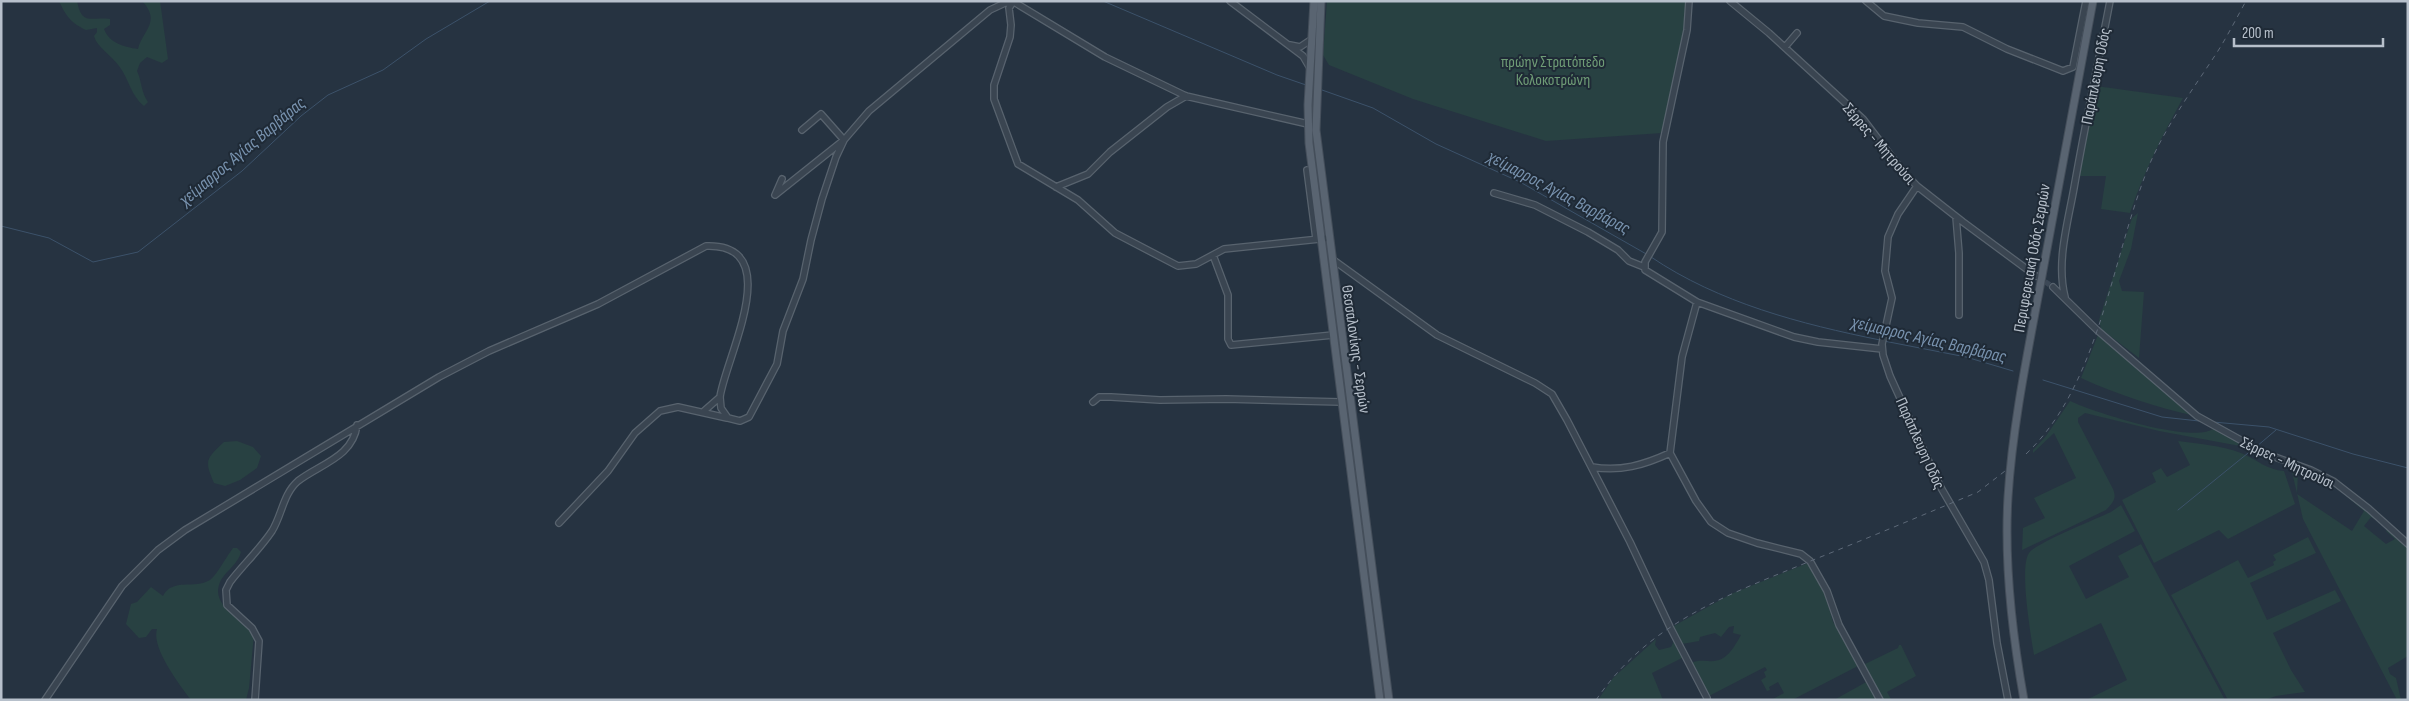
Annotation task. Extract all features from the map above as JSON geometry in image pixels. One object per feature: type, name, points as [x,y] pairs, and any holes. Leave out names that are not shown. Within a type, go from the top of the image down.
[{"type":"main road","name":"Θεσσαλονίκης - Σερρών","points":[[1314,1],[1310,70],[1312,109],[1320,169],[1322,238],[1331,259],[1389,700]]},
{"type":"main road","name":"Θεσσαλονίκης - Σερρών","points":[[1321,1],[1318,72],[1308,124],[1310,170],[1322,238],[1341,402],[1380,700]]},
{"type":"main road","name":"Περιφερειακή Οδός Σερρών","points":[[2024,700],[2016,658],[2010,598],[2008,517],[2011,454],[2025,368],[2093,1]]},
{"type":"street","points":[[1230,1],[1305,59],[1310,70]]},
{"type":"street","points":[[1644,265],[1654,250],[1662,232],[1663,142],[1687,30],[1689,1]]},
{"type":"street","name":"Σέρρες - Μητρούσι","points":[[1730,1],[1785,47],[1863,119],[1901,169],[1917,186],[2036,276]]},
{"type":"street","points":[[1866,1],[1884,16],[1918,23],[1963,28],[2007,49],[2063,71],[2073,67],[2086,1]]},
{"type":"street","name":"Παράπλευρη Οδός","points":[[2065,298],[2062,272],[2066,233],[2110,1]]},
{"type":"street","points":[[1012,2],[1009,8],[1010,37],[994,85],[994,99],[1018,164],[1078,200],[1115,233],[1174,265],[1182,267],[1192,266],[1224,249],[1322,238]]},
{"type":"street","points":[[782,178],[775,196],[844,140],[869,111],[990,10],[1012,2],[1106,57],[1186,96],[1308,124]]},
{"type":"street","points":[[1785,47],[1797,33]]},
{"type":"street","points":[[1284,42],[1299,47],[1312,39]]},
{"type":"street","points":[[1056,187],[1088,174],[1110,152],[1167,107],[1186,96]]},
{"type":"street","points":[[802,130],[821,114],[844,140]]},
{"type":"street","points":[[559,523],[608,471],[644,424],[660,411],[678,407],[704,411],[740,421],[749,417],[777,364],[783,331],[803,279],[810,240],[822,199],[836,157],[844,140]]},
{"type":"street","points":[[1310,170],[1320,169]]},
{"type":"street","name":"Παράπλευρη Οδός","points":[[1917,186],[1898,214],[1888,237],[1885,271],[1892,298],[1882,346],[1890,376],[1940,486],[1984,562],[1989,580],[1997,644],[2008,700]]},
{"type":"street","points":[[1494,193],[1535,205],[1588,232],[1618,250],[1629,261],[1644,265],[1648,273],[1697,302],[1806,340],[1882,346]]},
{"type":"street","points":[[1956,217],[1959,253],[1959,314]]},
{"type":"street","points":[[45,700],[108,604],[134,572],[158,550],[185,530],[425,384],[489,351],[598,304],[706,246],[719,246],[736,254],[744,263],[748,281],[745,308],[738,339],[720,396],[721,408],[728,418]]},
{"type":"street","points":[[1213,255],[1227,293],[1230,345],[1333,335]]},
{"type":"street","points":[[1331,259],[1446,341],[1546,389],[1557,401],[1630,542],[1670,627],[1707,698]]},
{"type":"street","name":"Σέρρες - Μητρούσι","points":[[2053,287],[2097,330],[2196,416],[2264,453],[2311,470],[2333,481],[2369,508],[2408,544]]},
{"type":"street","points":[[1697,302],[1689,324],[1682,357],[1670,453],[1696,501],[1711,522],[1728,533],[1756,543],[1801,554],[1810,561],[1827,591],[1839,625],[1880,700]]},
{"type":"street","points":[[704,411],[720,396]]},
{"type":"street","points":[[1093,402],[1099,398],[1111,397],[1160,400],[1226,399],[1341,402]]},
{"type":"street","points":[[256,700],[259,641],[252,628],[227,605],[226,590],[230,582],[273,530],[291,488],[298,481],[349,447],[356,434],[357,425]]},
{"type":"street","points":[[1592,467],[1616,469],[1632,467],[1649,463],[1670,453]]},
{"type":"green space","points":[[59,1],[77,1],[82,14],[89,19],[110,19],[110,25],[104,29],[109,38],[122,45],[138,49],[151,21],[148,8],[142,1],[160,1],[168,59],[162,63],[147,57],[140,63],[137,71],[148,102],[144,106],[136,97],[119,66],[95,40],[94,36],[97,28],[86,30],[76,25],[67,15]]},
{"type":"green space","name":"πρώην Στρατόπεδο Κολοκοτρώνη","points":[[1327,1],[1685,1],[1685,27],[1662,133],[1546,141],[1413,99],[1329,65],[1323,55]]},
{"type":"green space","points":[[2096,86],[2183,98],[2154,154],[2130,213],[2101,209],[2106,176],[2079,176]]},
{"type":"green space","points":[[2138,213],[2131,249],[2119,281],[2122,291],[2144,292],[2139,358],[2101,329],[2099,320],[2132,218]]},
{"type":"green space","points":[[2098,335],[2195,416],[2137,400],[2081,378]]},
{"type":"green space","points":[[2070,401],[2121,419],[2166,430],[2203,432],[2214,428],[2245,446],[2273,459],[2240,446],[2159,431],[2085,413],[2078,418],[2078,422],[2113,489],[2114,500],[2106,510],[2022,550],[2023,528],[2045,518],[2034,498],[2076,478],[2054,433],[2033,453],[2033,450],[2046,436]]},
{"type":"green space","points":[[237,441],[253,447],[261,456],[257,468],[240,480],[225,486],[214,483],[208,464],[210,456],[224,442]]},
{"type":"green space","points":[[2178,441],[2233,450],[2267,466],[2284,471],[2295,504],[2228,539],[2219,530],[2154,563],[2122,500],[2156,482],[2152,473],[2161,468],[2167,477],[2190,465]]},
{"type":"green space","points":[[2292,469],[2307,470],[2331,481],[2352,497],[2382,524],[2371,517],[2364,526],[2386,544],[2395,539],[2386,531],[2388,529],[2408,546],[2408,656],[2388,668],[2390,674],[2396,678],[2401,700],[2397,700],[2303,519],[2297,494],[2352,531],[2364,511],[2327,481],[2311,473]]},
{"type":"green space","points":[[2292,472],[2298,473],[2297,493]]},
{"type":"green space","points":[[2121,505],[2135,531],[2069,566],[2086,599],[2129,577],[2118,556],[2141,544],[2225,700],[2086,700],[2127,680],[2101,623],[2034,655],[2025,586],[2026,561],[2029,553],[2043,543],[2111,512]]},
{"type":"green space","points":[[2308,537],[2316,553],[2250,583],[2267,620],[2335,590],[2341,601],[2273,633],[2291,670],[2305,692],[2276,696],[2265,700],[2228,700],[2171,595],[2238,560],[2248,578],[2274,565],[2273,562],[2276,560],[2273,555]]},
{"type":"green space","points":[[233,548],[237,548],[241,552],[240,556],[221,580],[218,589],[222,604],[254,634],[249,688],[246,700],[191,700],[162,656],[156,637],[157,629],[152,629],[146,637],[139,638],[126,624],[131,604],[137,602],[151,587],[163,596],[172,587],[204,583],[210,580]]},
{"type":"green space","points":[[1808,563],[1825,594],[1833,622],[1859,664],[1858,666],[1792,700],[1771,700],[1784,693],[1778,682],[1769,687],[1770,690],[1767,691],[1761,680],[1766,677],[1764,672],[1767,670],[1765,667],[1709,696],[1692,663],[1696,661],[1720,660],[1732,650],[1741,635],[1733,633],[1734,626],[1729,627],[1721,637],[1715,633],[1700,637],[1699,641],[1682,644],[1672,627],[1731,594]]},
{"type":"green space","points":[[1656,639],[1655,645],[1659,650],[1671,647],[1674,641],[1684,657],[1652,673],[1663,700],[1598,700],[1613,678]]},
{"type":"green space","points":[[1901,645],[1916,676],[1887,692],[1891,699],[1883,700],[1863,665],[1898,648]]},
{"type":"green space","points":[[1868,681],[1878,700],[1834,700]]},
{"type":"waterway","name":"χείμαρρος Αγίας Βαρβάρας","points":[[1,226],[49,238],[93,262],[138,252],[242,171],[301,116],[328,95],[383,70],[426,39],[490,1]]},
{"type":"waterway","name":"χείμαρρος Αγίας Βαρβάρας","points":[[1103,1],[1277,75],[1306,85]]},
{"type":"waterway","name":"χείμαρρος Αγίας Βαρβάρας","points":[[1322,90],[1373,108],[1436,144],[1520,182],[1648,255]]},
{"type":"waterway","name":"χείμαρρος Αγίας Βαρβάρας","points":[[1651,257],[1704,287],[1761,310],[1820,327],[1880,340]]},
{"type":"waterway","name":"χείμαρρος Αγίας Βαρβάρας","points":[[1884,341],[1966,357],[2013,371]]},
{"type":"waterway","name":"χείμαρρος Αγίας Βαρβάρας","points":[[2043,380],[2162,417],[2199,421]]},
{"type":"waterway","name":"χείμαρρος Αγίας Βαρβάρας","points":[[2213,422],[2269,427],[2353,454],[2408,468]]},
{"type":"waterway","points":[[2256,447],[2276,430]]},
{"type":"waterway","points":[[2178,510],[2253,449]]},
{"type":"tunnel","points":[[2038,277],[2053,287]]},
{"type":"railway","points":[[2026,454],[2052,425],[2072,391],[2088,354],[2102,316],[2137,198],[2151,161],[2181,106],[2220,48],[2246,1]]},
{"type":"railway","points":[[1596,700],[1617,673],[1641,650],[1666,630],[1693,614],[1751,586],[1978,492],[2005,471]]}]
